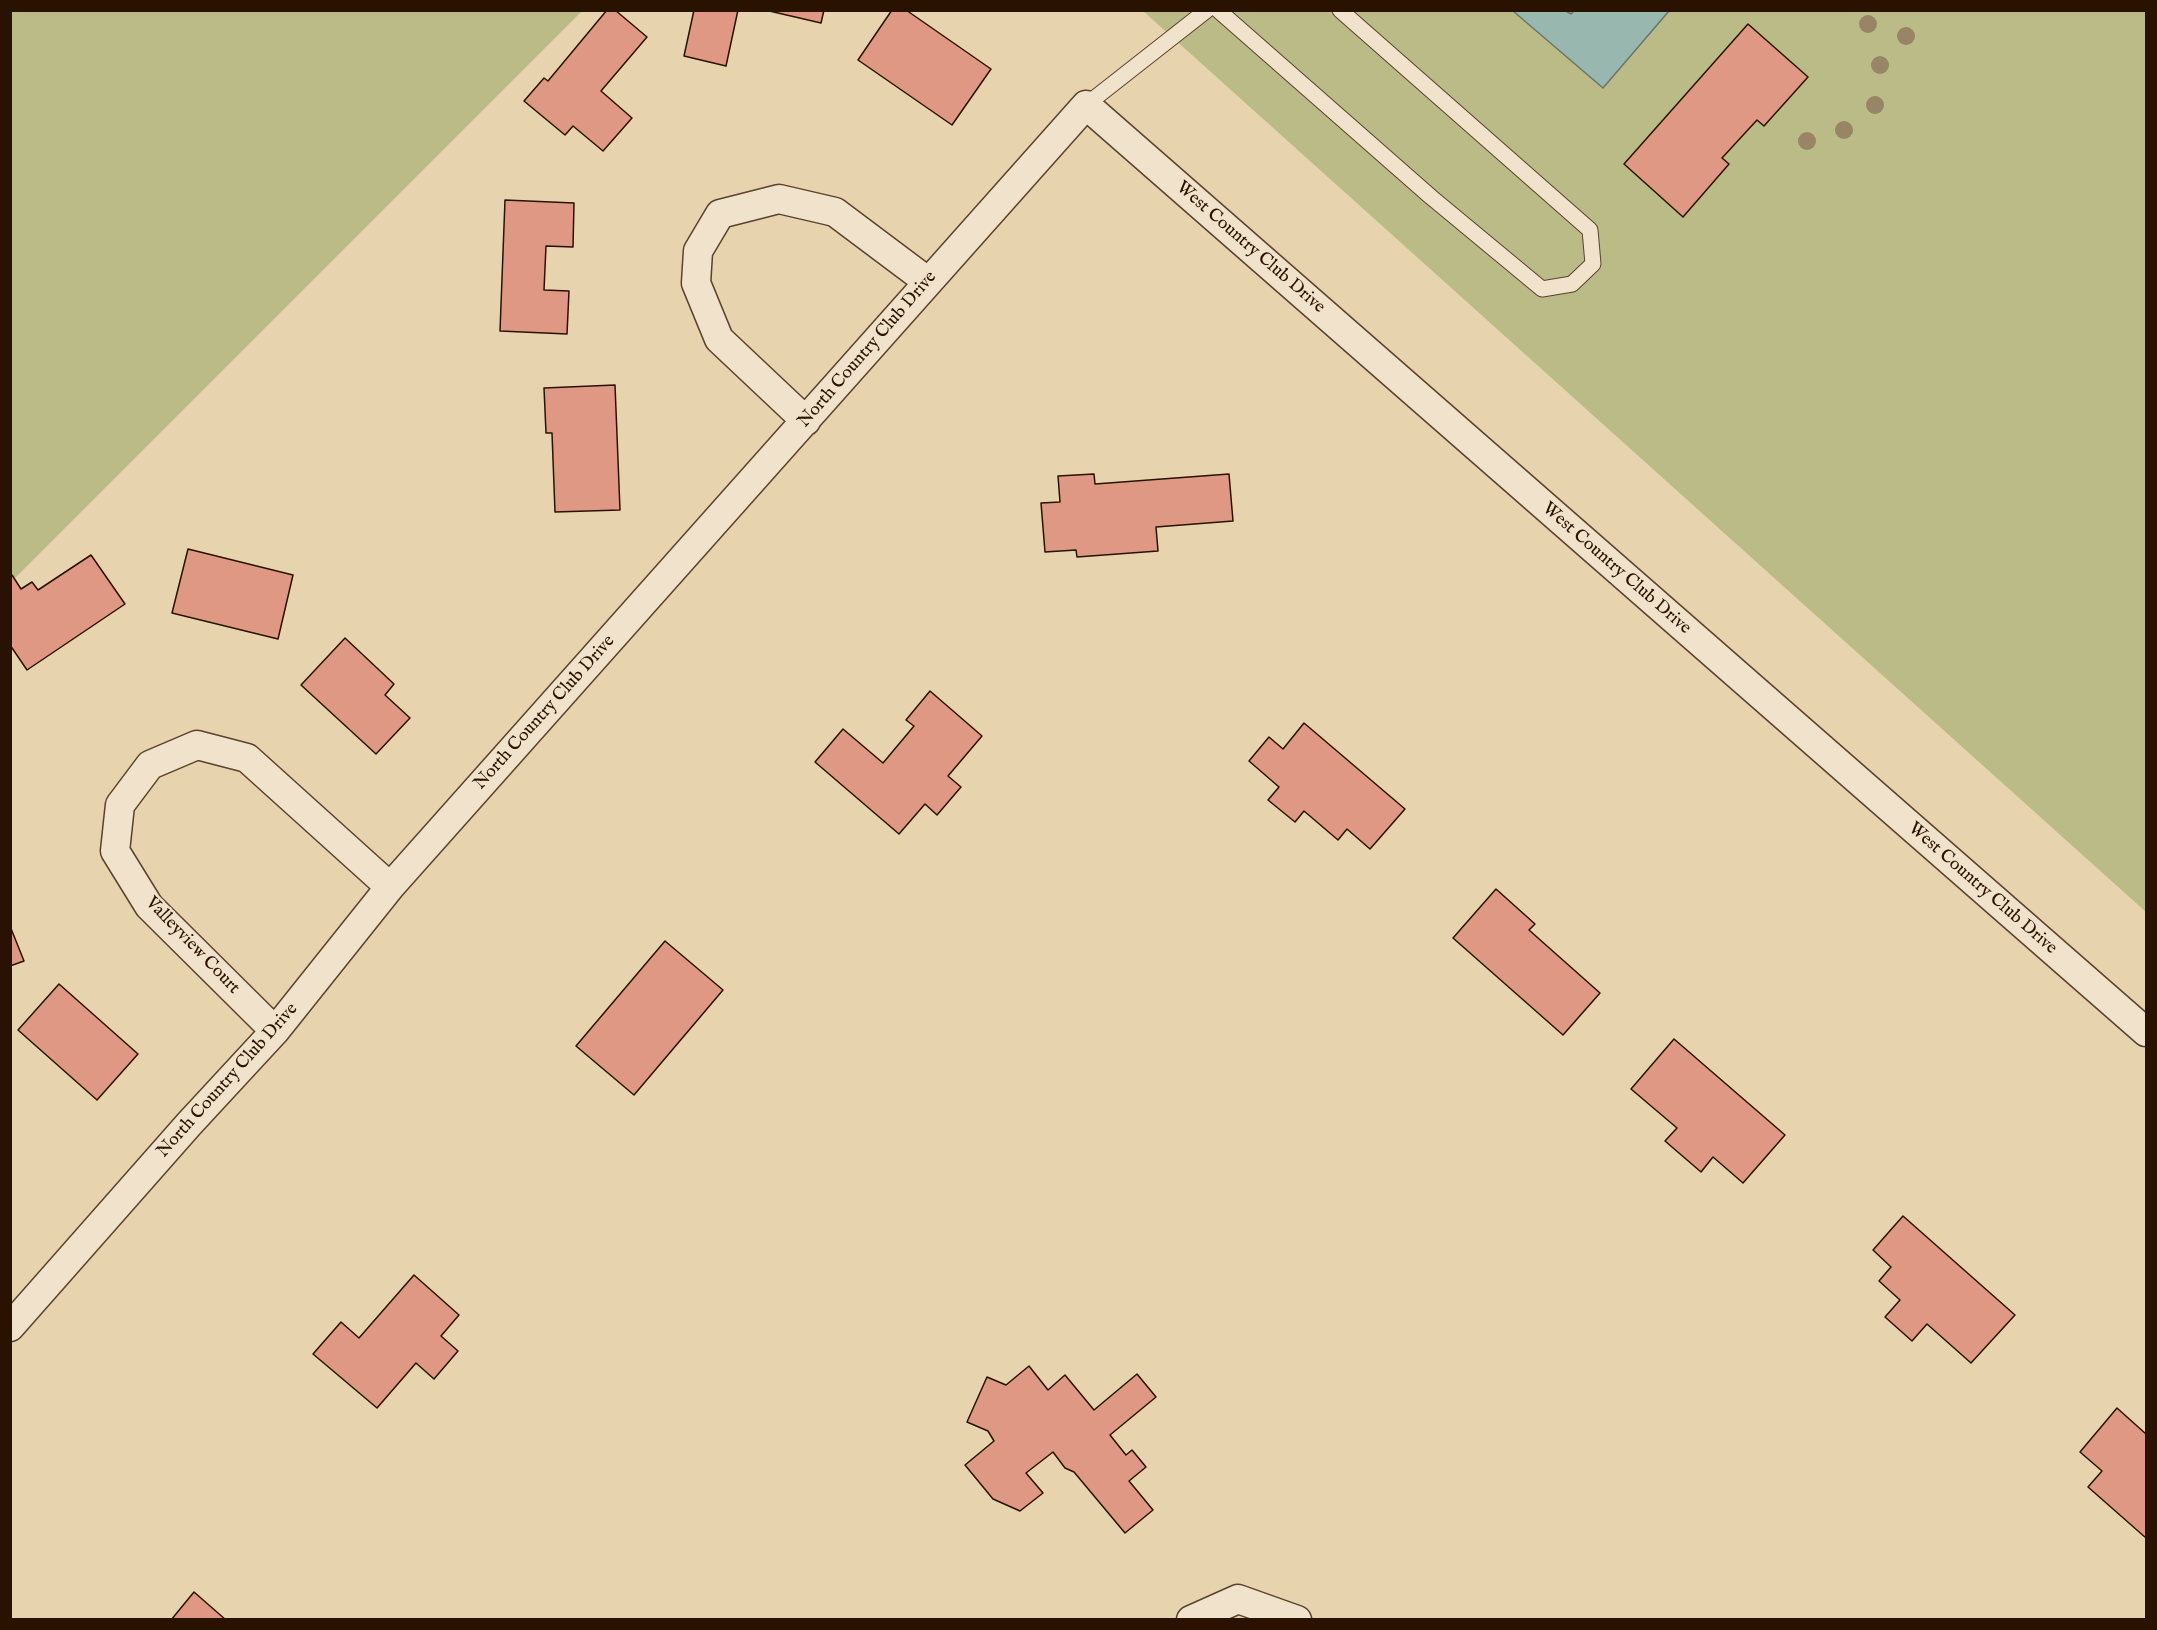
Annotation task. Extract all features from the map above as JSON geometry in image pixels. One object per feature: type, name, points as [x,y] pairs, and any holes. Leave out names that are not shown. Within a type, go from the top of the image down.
[{"type":"street","name":"North Country Club Drive","points":[[10,1327],[189,1124],[275,1031],[390,887],[1086,105]]},
{"type":"street","name":"West Country Club Drive","points":[[1086,105],[2146,1032]]},
{"type":"street","points":[[806,421],[719,339],[715,330],[696,284],[698,251],[720,214],[779,199],[835,212],[927,281]]},
{"type":"street","name":"Valleyview Court","points":[[275,1031],[149,906],[116,851],[120,805],[150,765],[197,745],[248,758],[390,887]]},
{"type":"street","points":[[1191,1620],[1238,1599],[1297,1620]]},
{"type":"lane","points":[[1086,105],[1207,10]]},
{"type":"lane","points":[[1218,10],[1431,197],[1542,289],[1572,284],[1593,264],[1590,230],[1340,10]]},
{"type":"green space","points":[[11,11],[582,11],[11,582]]},
{"type":"green space","points":[[1143,11],[2146,11],[2146,912]]},
{"type":"water","points":[[1575,10],[1669,11],[1603,88],[1513,11],[1566,11],[1571,14]]},
{"type":"building","points":[[607,10],[615,10],[647,37],[601,91],[632,118],[603,151],[573,126],[565,135],[524,101],[544,78],[548,81]]},
{"type":"building","points":[[694,10],[738,10],[726,66],[684,56]]},
{"type":"building","points":[[765,10],[824,10],[821,23]]},
{"type":"building","points":[[892,10],[906,10],[991,69],[952,125],[858,60]]},
{"type":"building","points":[[1748,24],[1808,77],[1764,126],[1757,120],[1722,158],[1729,164],[1683,217],[1624,164]]},
{"type":"building","points":[[505,200],[574,203],[573,247],[546,246],[544,290],[569,291],[567,334],[500,331]]},
{"type":"building","points":[[615,385],[620,510],[555,512],[552,433],[546,433],[544,388]]},
{"type":"building","points":[[1094,474],[1095,484],[1229,474],[1233,521],[1156,527],[1158,551],[1077,557],[1076,550],[1045,552],[1041,503],[1060,502],[1058,476]]},
{"type":"building","points":[[188,549],[293,575],[278,639],[172,613]]},
{"type":"building","points":[[91,555],[125,604],[27,670],[10,645],[10,576],[12,575],[21,589],[32,582],[38,590]]},
{"type":"building","points":[[345,638],[394,684],[385,695],[410,718],[376,754],[301,685]]},
{"type":"building","points":[[930,691],[982,736],[948,776],[961,787],[937,815],[925,804],[899,834],[815,762],[843,729],[883,763],[914,726],[906,720]]},
{"type":"building","points":[[1304,723],[1405,809],[1370,849],[1347,829],[1338,840],[1304,811],[1295,822],[1268,800],[1279,787],[1249,761],[1269,737],[1283,749]]},
{"type":"building","points":[[1496,889],[1535,924],[1529,930],[1600,993],[1563,1035],[1453,938]]},
{"type":"building","points":[[10,926],[24,961],[10,966]]},
{"type":"building","points":[[665,941],[723,990],[634,1095],[576,1046]]},
{"type":"building","points":[[59,984],[138,1054],[97,1100],[18,1030]]},
{"type":"building","points":[[1674,1039],[1785,1135],[1743,1183],[1713,1157],[1701,1172],[1665,1141],[1677,1128],[1631,1089]]},
{"type":"building","points":[[1903,1216],[2015,1315],[1971,1363],[1927,1324],[1912,1341],[1885,1317],[1900,1300],[1879,1281],[1891,1267],[1873,1250]]},
{"type":"building","points":[[414,1275],[459,1315],[441,1336],[458,1351],[434,1379],[416,1363],[377,1408],[313,1354],[341,1322],[359,1338]]},
{"type":"building","points":[[1029,1366],[1048,1390],[1065,1375],[1094,1410],[1137,1374],[1156,1397],[1110,1435],[1126,1455],[1132,1450],[1146,1467],[1129,1481],[1153,1510],[1125,1533],[1074,1472],[1065,1468],[1053,1452],[1026,1473],[1043,1493],[1020,1511],[993,1499],[965,1465],[994,1441],[988,1431],[967,1422],[987,1377],[1006,1385]]},
{"type":"building","points":[[2117,1408],[2146,1434],[2146,1538],[2088,1487],[2102,1471],[2080,1452]]},
{"type":"building","points":[[194,1592],[226,1620],[171,1620]]}]
